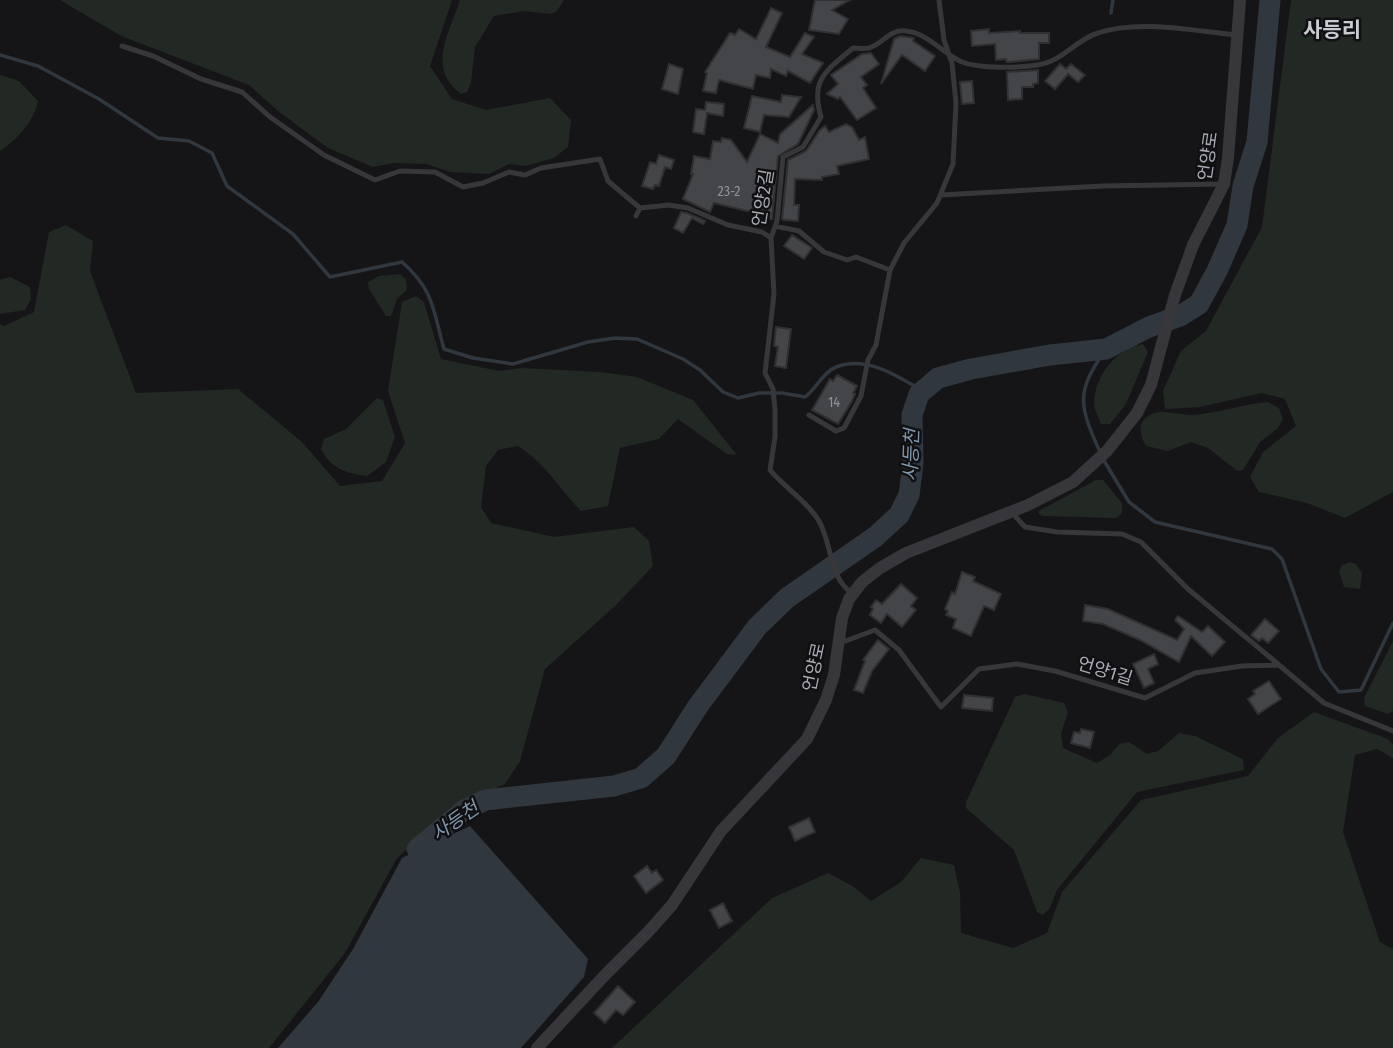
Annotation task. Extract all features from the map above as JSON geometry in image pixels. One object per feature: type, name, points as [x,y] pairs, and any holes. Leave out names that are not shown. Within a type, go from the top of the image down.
[{"type":"street","name":"언양로","points":[[537,1048],[672,905],[721,831],[807,739],[834,675],[842,618],[862,582],[906,552],[1011,511],[1073,482],[1107,450],[1137,413],[1150,385],[1171,306],[1193,245],[1224,184],[1240,0]]},
{"type":"lane","points":[[809,415],[836,431],[844,428],[861,396],[868,360],[876,345],[890,270],[904,243],[937,203],[953,164],[956,103],[953,63],[944,40],[939,0]]},
{"type":"lane","name":"언양2길","points":[[853,594],[844,588],[837,578],[819,521],[770,470],[775,437],[773,397],[765,373],[774,294],[771,238],[775,226],[783,157],[803,147],[821,117],[816,101],[816,88],[828,70],[852,48],[869,48],[896,31],[914,32],[961,62],[979,65],[1037,65],[1056,61],[1094,34],[1116,27],[1237,35]]},
{"type":"lane","points":[[121,46],[153,56],[201,79],[243,92],[270,117],[324,156],[375,180],[400,171],[435,172],[463,187],[483,183],[509,172],[524,175],[541,168],[600,159],[608,181],[640,208],[669,205],[688,208],[728,225],[762,232],[771,238]]},
{"type":"lane","points":[[941,195],[1102,186],[1224,184]]},
{"type":"lane","points":[[636,216],[640,208]]},
{"type":"lane","points":[[775,226],[799,231],[824,252],[847,260],[856,257],[890,270]]},
{"type":"lane","points":[[1011,511],[1025,527],[1056,532],[1122,534],[1141,542],[1188,589],[1325,703],[1393,731]]},
{"type":"lane","name":"언양1길","points":[[837,644],[875,631],[899,650],[941,707],[979,669],[1017,664],[1055,671],[1145,698],[1195,673],[1242,666],[1279,665]]},
{"type":"shaded area","points":[[60,0],[452,0],[430,66],[452,99],[486,110],[550,98],[571,120],[568,147],[554,158],[526,166],[509,164],[489,174],[450,172],[427,164],[394,163],[373,167],[328,148],[278,111],[249,85],[121,36]]},
{"type":"shaded area","points":[[460,0],[564,0],[557,11],[551,14],[524,11],[494,16],[475,47],[471,83],[467,92],[461,94],[450,84],[442,62],[446,38]]},
{"type":"shaded area","points":[[1291,0],[1393,0],[1393,492],[1345,518],[1307,503],[1259,492],[1250,477],[1263,452],[1296,426],[1285,399],[1262,393],[1200,407],[1165,409],[1163,391],[1181,351],[1206,331],[1262,227]]},
{"type":"shaded area","points":[[0,75],[19,81],[38,101],[24,129],[0,151]]},
{"type":"shaded area","points":[[66,225],[93,241],[90,271],[136,393],[238,389],[302,442],[340,486],[382,481],[405,443],[388,391],[402,302],[416,296],[424,302],[441,359],[499,371],[522,368],[637,377],[693,400],[737,455],[727,454],[678,419],[659,439],[620,448],[608,506],[581,511],[528,453],[518,446],[498,450],[486,466],[481,507],[491,523],[554,537],[634,527],[649,541],[653,566],[616,605],[545,669],[520,761],[505,784],[462,803],[397,858],[345,953],[269,1048],[0,1048],[0,324],[4,326],[34,312],[49,232]]},
{"type":"shaded area","points":[[400,274],[406,280],[407,290],[397,299],[391,316],[386,316],[369,289],[368,282],[379,276]]},
{"type":"shaded area","points":[[10,277],[30,287],[31,299],[25,310],[0,314],[0,280]]},
{"type":"shaded area","points":[[1143,344],[1148,352],[1126,404],[1110,424],[1101,424],[1094,403],[1103,373],[1124,351]]},
{"type":"shaded area","points":[[377,398],[383,400],[395,437],[386,462],[367,476],[334,466],[321,449],[324,439],[346,429]]},
{"type":"shaded area","points":[[1268,402],[1279,408],[1283,419],[1278,428],[1260,442],[1243,470],[1237,471],[1208,448],[1191,442],[1168,451],[1146,446],[1142,437],[1144,420],[1156,413],[1191,415]]},
{"type":"shaded area","points":[[1096,480],[1103,480],[1122,503],[1122,513],[1117,518],[1039,514],[1039,511]]},
{"type":"shaded area","points":[[1350,562],[1356,564],[1362,573],[1360,589],[1344,587],[1339,571],[1342,565]]},
{"type":"shaded area","points":[[1393,641],[1393,711],[1388,714],[1365,706],[1364,698]]},
{"type":"shaded area","points":[[1024,694],[1064,703],[1068,712],[1061,734],[1063,748],[1097,763],[1110,755],[1119,744],[1129,742],[1147,754],[1158,751],[1179,733],[1195,736],[1243,759],[1244,770],[1137,792],[1057,890],[1050,908],[1043,915],[1037,912],[1014,850],[966,808],[966,802],[1015,697]]},
{"type":"shaded area","points":[[1314,712],[1388,739],[1393,745],[1393,758],[1377,749],[1355,755],[1343,832],[1380,942],[1393,949],[1393,1048],[612,1048],[772,898],[828,873],[854,887],[871,901],[901,882],[921,858],[954,865],[960,892],[961,933],[1013,948],[1047,933],[1062,892],[1141,800],[1248,776],[1278,738]]},
{"type":"shaded area","points":[[470,826],[588,959],[584,977],[521,1048],[278,1048],[318,1002],[353,949],[402,858]]},
{"type":"building","points":[[815,0],[850,0],[832,10],[848,19],[839,34],[809,30]]},
{"type":"building","points":[[771,8],[782,13],[766,47],[790,57],[805,33],[814,37],[802,54],[823,63],[810,83],[788,71],[786,76],[771,69],[770,78],[756,75],[753,89],[719,80],[716,93],[703,91],[705,72],[730,33],[735,35],[739,29],[756,39]]},
{"type":"building","points":[[989,29],[989,33],[1049,33],[1049,43],[1039,43],[1039,59],[1010,62],[1006,59],[996,60],[995,44],[972,46],[971,31]]},
{"type":"building","points":[[900,36],[914,38],[913,41],[935,56],[925,71],[902,55],[881,84],[894,39]]},
{"type":"building","points":[[871,53],[879,64],[861,77],[867,85],[863,88],[876,108],[857,120],[840,97],[838,99],[827,94],[838,84],[831,75],[862,54]]},
{"type":"building","points":[[669,64],[683,69],[678,94],[662,89]]},
{"type":"building","points":[[1060,64],[1066,69],[1071,64],[1085,75],[1078,82],[1068,74],[1055,89],[1045,81]]},
{"type":"building","points":[[1038,70],[1038,83],[1033,84],[1033,87],[1022,87],[1022,99],[1008,100],[1007,72]]},
{"type":"building","points":[[972,81],[974,103],[962,104],[960,82]]},
{"type":"building","points":[[782,95],[801,97],[789,117],[764,115],[760,132],[744,128],[752,96],[781,102]]},
{"type":"building","points":[[706,102],[724,104],[723,116],[707,113],[704,134],[693,132],[696,109],[705,110]]},
{"type":"building","points":[[813,105],[814,110],[798,144],[778,156],[772,219],[767,219],[767,211],[747,211],[714,203],[710,212],[683,199],[693,174],[694,156],[710,159],[713,141],[721,142],[722,138],[731,140],[747,162],[760,134],[778,143],[780,134]]},
{"type":"building","points":[[846,124],[852,127],[859,140],[865,137],[869,159],[837,166],[839,174],[822,177],[822,180],[795,179],[794,205],[799,205],[798,221],[782,219],[788,160],[806,151],[825,126],[829,132]]},
{"type":"building","points":[[659,155],[674,160],[671,169],[665,167],[659,186],[655,185],[653,189],[642,186],[650,162],[656,164]]},
{"type":"building","points":[[681,212],[705,221],[703,224],[692,218],[683,233],[674,228]]},
{"type":"building","points":[[792,235],[812,248],[804,259],[784,246]]},
{"type":"building","points":[[776,327],[791,329],[786,368],[775,366],[778,347],[774,346]]},
{"type":"building","points":[[837,375],[857,386],[852,401],[838,424],[812,410],[830,379],[833,381]]},
{"type":"building","points":[[962,572],[975,577],[973,581],[1001,594],[994,610],[984,606],[971,636],[953,628],[956,619],[946,615],[948,611],[945,609],[952,592],[955,594]]},
{"type":"building","points":[[901,584],[917,598],[911,606],[916,610],[902,627],[887,614],[881,623],[870,615],[876,600],[882,604]]},
{"type":"building","points":[[1085,605],[1108,609],[1177,640],[1184,629],[1175,620],[1178,616],[1202,632],[1208,626],[1225,642],[1212,656],[1191,636],[1179,662],[1140,640],[1103,624],[1083,621]]},
{"type":"building","points":[[1265,619],[1279,631],[1268,643],[1251,635]]},
{"type":"building","points":[[878,640],[889,649],[872,671],[863,693],[854,690],[865,661],[863,660]]},
{"type":"building","points":[[1154,654],[1158,664],[1148,669],[1154,683],[1144,688],[1133,664]]},
{"type":"building","points":[[1269,681],[1281,699],[1258,714],[1248,699],[1255,694],[1253,691]]},
{"type":"building","points":[[964,695],[993,698],[992,711],[962,708]]},
{"type":"building","points":[[1081,729],[1094,732],[1090,748],[1071,743],[1074,732],[1080,733]]},
{"type":"building","points":[[809,818],[815,832],[795,841],[789,827]]},
{"type":"building","points":[[647,866],[652,873],[656,870],[663,880],[646,893],[634,876]]},
{"type":"building","points":[[723,903],[732,921],[719,928],[710,910]]},
{"type":"building","points":[[618,986],[635,1002],[623,1015],[616,1010],[605,1023],[594,1013]]},
{"type":"waterway","points":[[1111,13],[1113,0]]},
{"type":"waterway","name":"사등천","points":[[417,849],[463,811],[485,800],[614,786],[641,778],[666,756],[698,706],[757,627],[787,598],[875,537],[899,515],[909,495],[913,463],[912,415],[919,394],[938,378],[971,369],[1050,355],[1106,349],[1149,327],[1180,316],[1199,304],[1237,225],[1243,186],[1257,142],[1270,0]]},
{"type":"waterway","points":[[0,55],[38,66],[99,99],[158,138],[189,141],[212,153],[227,186],[293,234],[330,277],[402,262],[421,282],[431,301],[444,349],[473,358],[513,364],[588,342],[615,338],[637,339],[683,359],[700,370],[723,392],[738,398],[759,393],[805,397],[831,369],[848,364],[870,365],[923,391]]},
{"type":"waterway","points":[[1100,452],[1084,410],[1084,399],[1089,377],[1106,349]]},
{"type":"waterway","points":[[1103,459],[1129,502],[1155,522],[1272,549],[1282,559],[1321,669],[1339,692],[1361,690],[1393,623]]},
{"type":"district","name":"사등리","points":[[1332,30]]}]
